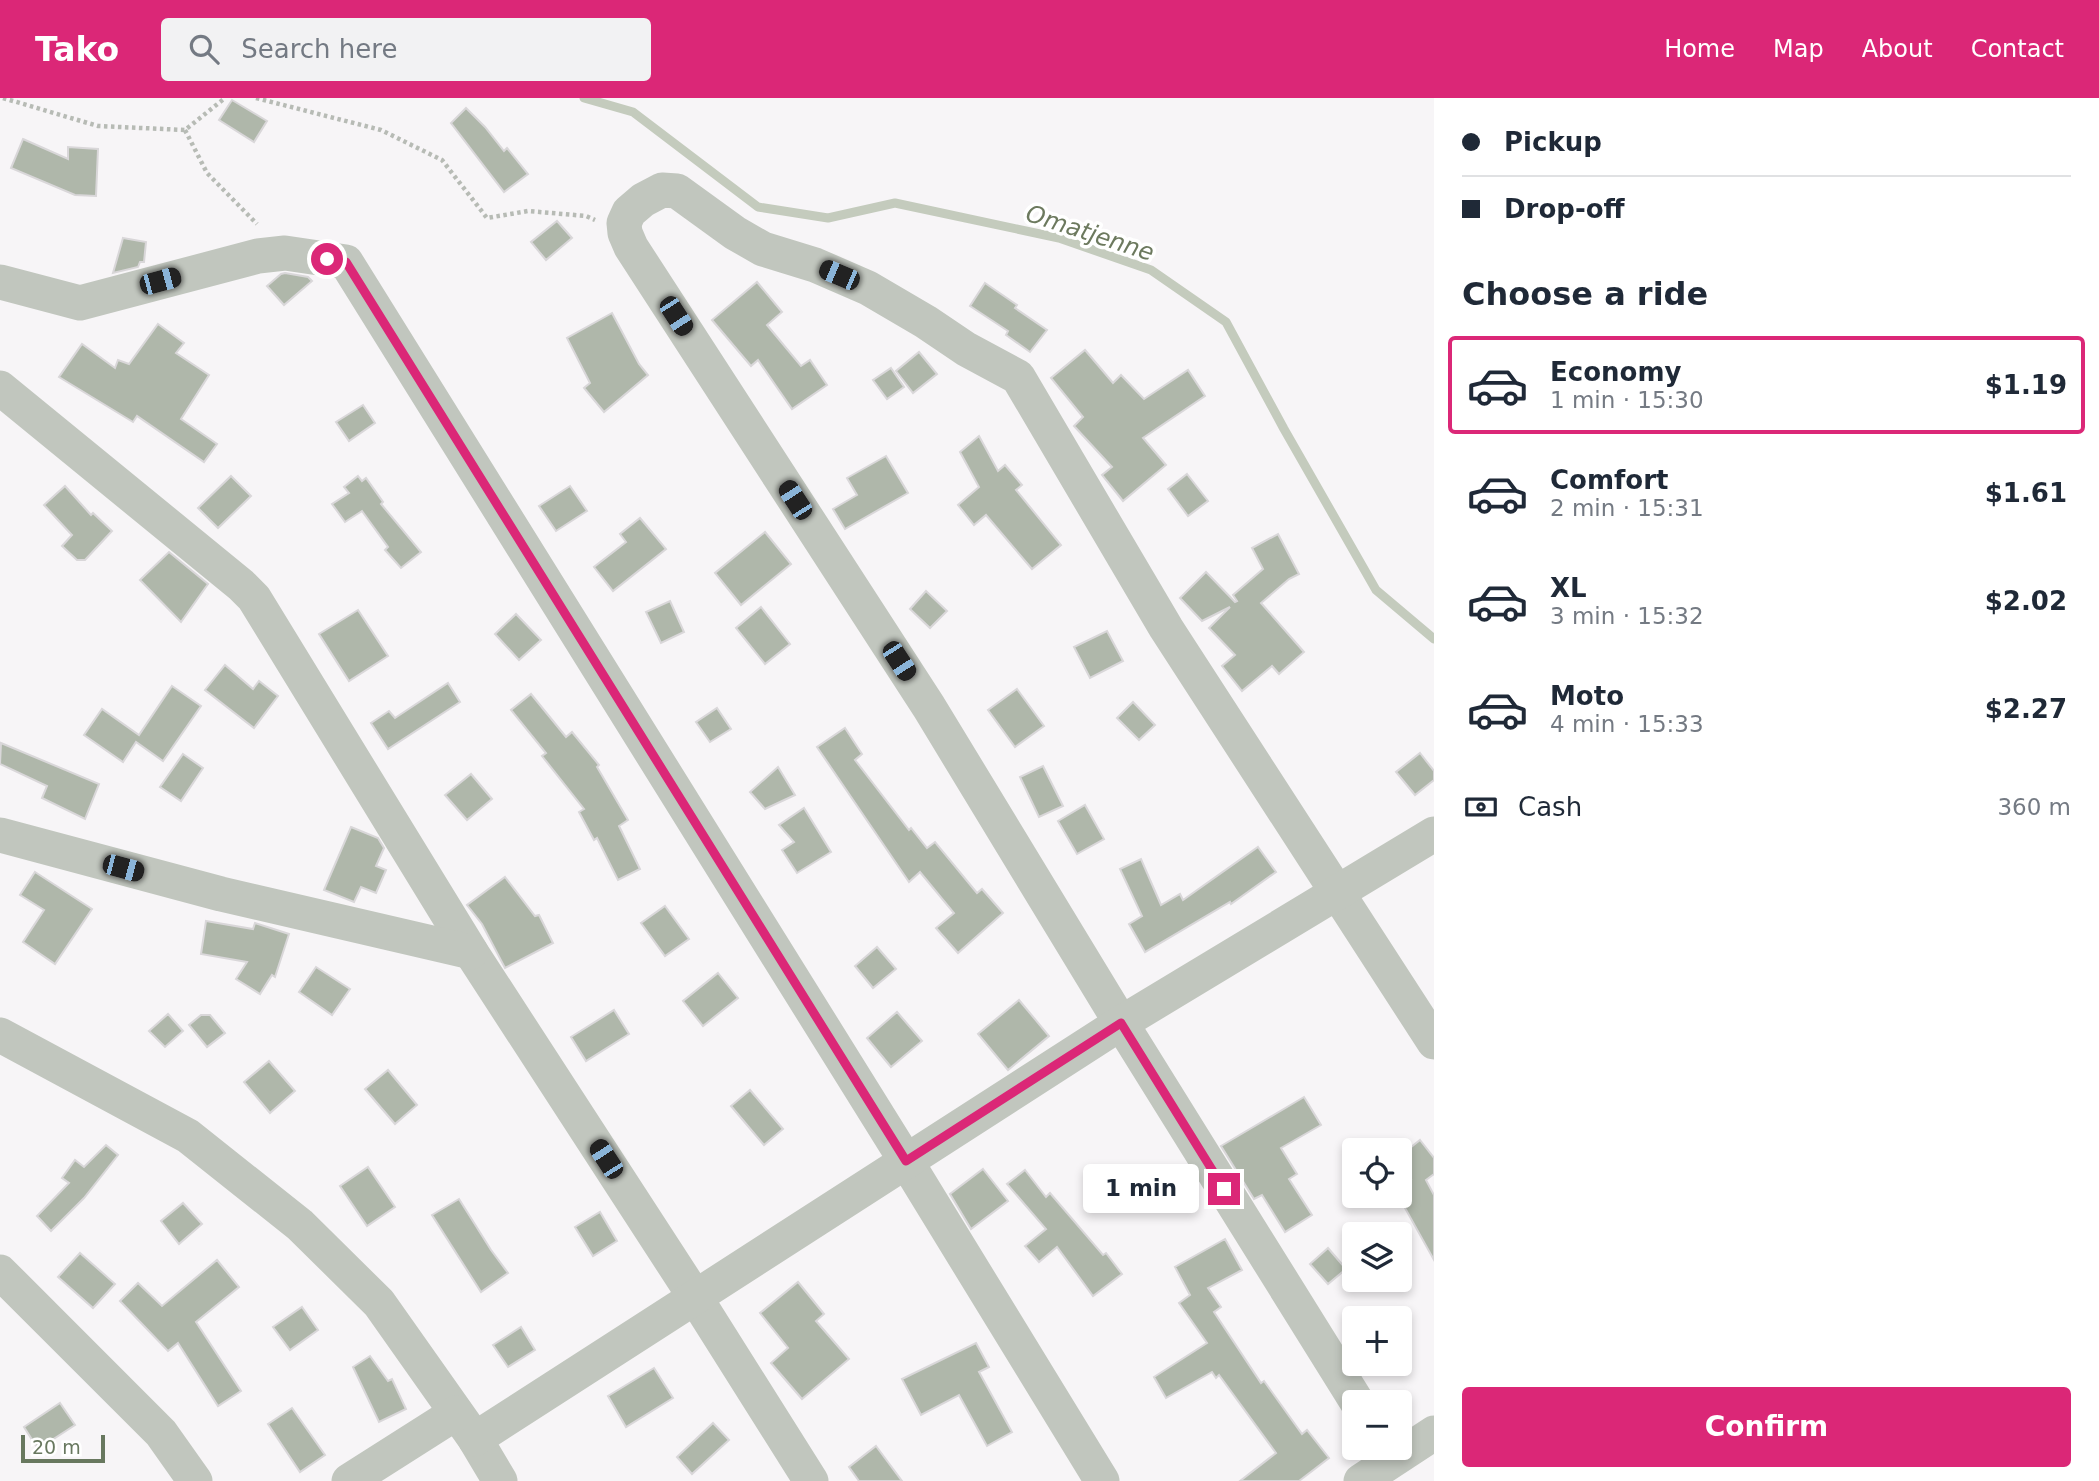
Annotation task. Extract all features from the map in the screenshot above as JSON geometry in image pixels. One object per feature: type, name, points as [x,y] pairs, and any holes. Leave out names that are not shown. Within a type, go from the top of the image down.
[{"type":"street","points":[[1350,1390],[1121,1023],[929,707],[639,258],[625,233],[624,223],[629,212],[643,200],[662,190],[677,191],[763,249],[815,265],[868,288],[966,349],[1018,377],[1166,628],[1434,1042]]},
{"type":"street","points":[[0,282],[80,303],[258,256],[285,253],[346,262],[1102,1481]]},
{"type":"street","points":[[0,388],[242,585],[254,598],[471,952],[811,1481]]},
{"type":"street","points":[[349,1481],[465,1426],[695,1297],[1121,1023],[1434,834]]},
{"type":"street","points":[[0,835],[221,894],[471,952]]},
{"type":"street","points":[[0,1035],[188,1136],[300,1225],[379,1303],[500,1481]]},
{"type":"street","points":[[0,1272],[161,1433],[195,1481]]},
{"type":"street","points":[[1361,1481],[1395,1463],[1434,1433]]},
{"type":"path","points":[[3,98],[98,126],[185,131],[225,98]]},
{"type":"path","points":[[256,98],[381,131],[442,160],[487,218],[528,211],[586,216],[625,233]]},
{"type":"path","points":[[185,131],[207,173],[253,221],[264,228]]},
{"type":"building","points":[[232,100],[267,121],[254,142],[219,120]]},
{"type":"building","points":[[466,108],[504,151],[507,148],[528,174],[504,192],[451,123]]},
{"type":"building","points":[[23,139],[68,159],[68,147],[98,149],[96,196],[75,195],[11,168]]},
{"type":"building","points":[[557,221],[572,238],[546,260],[531,242]]},
{"type":"building","points":[[123,238],[146,242],[144,262],[140,262],[138,267],[113,273]]},
{"type":"building","points":[[285,273],[308,277],[312,281],[284,305],[267,286]]},
{"type":"building","points":[[757,282],[782,312],[767,325],[801,366],[810,360],[827,385],[792,409],[758,360],[751,366],[712,320]]},
{"type":"building","points":[[985,283],[1047,330],[1030,352],[1006,335],[1008,331],[970,306]]},
{"type":"building","points":[[612,313],[639,364],[648,375],[604,412],[584,388],[590,383],[567,338]]},
{"type":"building","points":[[158,324],[184,343],[176,353],[209,375],[181,419],[217,444],[204,462],[137,416],[133,422],[59,377],[82,344],[115,368],[118,360],[129,364]]},
{"type":"building","points":[[1085,350],[1113,383],[1121,375],[1144,399],[1188,370],[1205,396],[1143,438],[1166,465],[1123,501],[1102,475],[1112,467],[1074,426],[1083,417],[1051,378]]},
{"type":"building","points":[[919,352],[937,374],[913,393],[896,371]]},
{"type":"building","points":[[891,368],[904,387],[887,399],[873,380]]},
{"type":"building","points":[[363,405],[375,423],[349,441],[336,422]]},
{"type":"building","points":[[979,436],[998,471],[1005,465],[1022,485],[1016,490],[1061,545],[1032,569],[986,515],[974,525],[958,505],[979,487],[960,452]]},
{"type":"building","points":[[886,456],[908,493],[845,529],[833,509],[857,495],[847,478]]},
{"type":"building","points":[[1187,474],[1208,501],[1188,516],[1168,489]]},
{"type":"building","points":[[231,476],[251,496],[218,528],[198,508]]},
{"type":"building","points":[[358,476],[362,481],[366,478],[383,502],[381,504],[421,552],[401,568],[385,550],[388,547],[362,511],[345,522],[332,504],[349,493],[344,487]]},
{"type":"building","points":[[65,486],[91,515],[93,513],[112,531],[85,560],[77,560],[62,546],[72,535],[44,505]]},
{"type":"building","points":[[570,486],[587,511],[556,531],[539,506]]},
{"type":"building","points":[[640,518],[666,549],[613,591],[594,567],[626,542],[620,534]]},
{"type":"building","points":[[765,532],[791,564],[741,605],[715,573]]},
{"type":"building","points":[[1278,534],[1299,574],[1261,603],[1304,652],[1279,674],[1272,666],[1242,691],[1222,666],[1235,655],[1209,628],[1230,607],[1202,621],[1180,598],[1206,572],[1237,601],[1233,595],[1263,569],[1252,548]]},
{"type":"building","points":[[169,552],[208,584],[181,622],[140,580]]},
{"type":"building","points":[[926,591],[947,611],[930,628],[910,609]]},
{"type":"building","points":[[670,601],[684,632],[661,643],[646,612]]},
{"type":"building","points":[[761,607],[790,644],[765,664],[736,628]]},
{"type":"building","points":[[358,610],[388,656],[349,681],[319,634]]},
{"type":"building","points":[[516,614],[541,640],[519,660],[495,634]]},
{"type":"building","points":[[1107,631],[1123,661],[1090,678],[1074,647]]},
{"type":"building","points":[[225,665],[253,689],[259,681],[278,696],[254,728],[205,690]]},
{"type":"building","points":[[448,683],[460,702],[388,749],[371,723],[389,711],[395,718]]},
{"type":"building","points":[[172,686],[201,706],[163,761],[136,742],[123,762],[84,735],[102,709],[139,735]]},
{"type":"building","points":[[1017,689],[1044,726],[1015,747],[988,710]]},
{"type":"building","points":[[531,694],[566,737],[572,732],[599,765],[597,767],[628,820],[619,826],[640,869],[618,880],[597,838],[594,840],[579,812],[584,809],[542,756],[546,753],[511,710]]},
{"type":"building","points":[[1133,702],[1155,725],[1139,740],[1117,718]]},
{"type":"building","points":[[717,708],[731,729],[710,742],[696,722]]},
{"type":"building","points":[[845,728],[862,754],[855,760],[909,830],[911,828],[927,848],[935,842],[977,893],[982,889],[1003,913],[958,953],[936,928],[954,913],[920,872],[909,882],[817,747]]},
{"type":"building","points":[[1,743],[99,784],[85,819],[42,798],[47,786],[0,764]]},
{"type":"building","points":[[1420,753],[1434,771],[1434,780],[1415,795],[1396,772]]},
{"type":"building","points":[[183,754],[203,768],[181,801],[160,787]]},
{"type":"building","points":[[1043,766],[1063,806],[1039,817],[1020,777]]},
{"type":"building","points":[[778,767],[795,795],[765,809],[750,792]]},
{"type":"building","points":[[471,774],[492,799],[467,820],[445,795]]},
{"type":"building","points":[[1085,805],[1104,839],[1077,854],[1058,821]]},
{"type":"building","points":[[804,808],[831,852],[797,873],[782,850],[794,842],[779,825]]},
{"type":"building","points":[[351,827],[378,838],[384,848],[376,866],[386,870],[376,893],[361,887],[354,902],[324,890]]},
{"type":"building","points":[[1258,847],[1276,872],[1231,904],[1230,902],[1145,952],[1129,924],[1142,916],[1120,869],[1141,859],[1161,905],[1180,894],[1183,900]]},
{"type":"building","points":[[35,872],[92,909],[55,964],[23,942],[44,910],[20,895]]},
{"type":"building","points":[[505,877],[535,916],[539,915],[553,943],[505,968],[482,924],[467,905]]},
{"type":"building","points":[[665,906],[689,939],[665,956],[641,923]]},
{"type":"building","points":[[206,921],[253,929],[255,923],[289,934],[275,977],[272,975],[260,994],[236,979],[247,962],[201,954]]},
{"type":"building","points":[[877,947],[896,969],[873,988],[855,966]]},
{"type":"building","points":[[316,967],[350,989],[332,1015],[299,992]]},
{"type":"building","points":[[718,973],[738,998],[703,1026],[683,1001]]},
{"type":"building","points":[[1019,1000],[1049,1036],[1008,1070],[978,1034]]},
{"type":"building","points":[[614,1010],[629,1034],[586,1061],[571,1037]]},
{"type":"building","points":[[897,1012],[922,1041],[891,1067],[867,1038]]},
{"type":"building","points":[[168,1014],[183,1031],[165,1047],[149,1031]]},
{"type":"building","points":[[201,1015],[210,1015],[225,1033],[207,1047],[189,1025]]},
{"type":"building","points":[[269,1061],[295,1091],[270,1113],[244,1082]]},
{"type":"building","points":[[388,1070],[417,1105],[395,1124],[365,1089]]},
{"type":"building","points":[[750,1090],[783,1129],[764,1145],[731,1106]]},
{"type":"building","points":[[1304,1097],[1321,1125],[1281,1148],[1297,1174],[1289,1179],[1312,1215],[1285,1232],[1262,1195],[1254,1199],[1221,1146]]},
{"type":"building","points":[[1420,1140],[1434,1158],[1434,1174],[1426,1180],[1434,1195],[1434,1260],[1405,1208],[1412,1208],[1412,1146]]},
{"type":"building","points":[[106,1145],[118,1155],[84,1198],[51,1231],[37,1216],[69,1183],[62,1178],[75,1160],[84,1167]]},
{"type":"building","points":[[368,1167],[395,1207],[367,1226],[340,1186]]},
{"type":"building","points":[[983,1169],[1008,1201],[971,1229],[950,1194]]},
{"type":"building","points":[[1025,1170],[1046,1197],[1050,1193],[1122,1274],[1093,1296],[1057,1247],[1039,1262],[1025,1246],[1046,1229],[1007,1184]]},
{"type":"building","points":[[459,1199],[508,1273],[481,1292],[432,1215]]},
{"type":"building","points":[[183,1203],[202,1224],[179,1244],[161,1221]]},
{"type":"building","points":[[600,1212],[617,1241],[593,1256],[575,1227]]},
{"type":"building","points":[[1225,1239],[1242,1270],[1208,1288],[1221,1307],[1214,1312],[1261,1383],[1264,1381],[1302,1434],[1307,1430],[1329,1458],[1299,1481],[1240,1481],[1276,1453],[1219,1375],[1216,1378],[1212,1372],[1166,1398],[1154,1377],[1207,1343],[1179,1303],[1190,1295],[1175,1267]]},
{"type":"building","points":[[1328,1248],[1342,1264],[1342,1272],[1328,1284],[1310,1264]]},
{"type":"building","points":[[80,1253],[115,1284],[93,1308],[58,1277]]},
{"type":"building","points":[[217,1260],[239,1287],[196,1322],[241,1391],[218,1406],[178,1343],[168,1351],[120,1301],[138,1283],[162,1306]]},
{"type":"building","points":[[798,1282],[824,1314],[816,1321],[849,1359],[802,1399],[771,1363],[788,1348],[760,1313]]},
{"type":"building","points":[[302,1307],[318,1330],[290,1350],[273,1327]]},
{"type":"building","points":[[521,1327],[535,1350],[508,1367],[493,1345]]},
{"type":"building","points":[[976,1343],[989,1367],[979,1372],[1012,1432],[987,1446],[959,1395],[921,1415],[902,1379]]},
{"type":"building","points":[[370,1356],[388,1381],[392,1379],[406,1409],[379,1422],[353,1367]]},
{"type":"building","points":[[654,1368],[673,1398],[626,1427],[608,1396]]},
{"type":"building","points":[[60,1403],[75,1425],[38,1449],[24,1427]]},
{"type":"building","points":[[292,1408],[325,1455],[300,1472],[268,1424]]},
{"type":"building","points":[[713,1423],[729,1440],[692,1474],[677,1457]]},
{"type":"building","points":[[876,1446],[902,1481],[859,1481],[849,1467]]},
{"type":"waterway","name":"Omatjenne","points":[[584,98],[633,112],[758,207],[828,218],[895,203],[1059,238],[1151,270],[1226,322],[1376,590],[1434,639]]},
{"type":"route","points":[[327,259],[346,262],[906,1161],[1121,1023],[1224,1189]]}]
